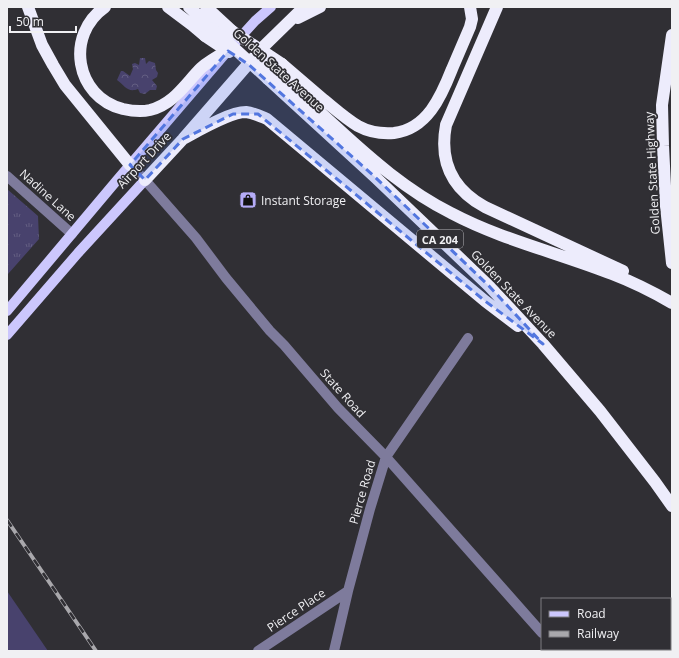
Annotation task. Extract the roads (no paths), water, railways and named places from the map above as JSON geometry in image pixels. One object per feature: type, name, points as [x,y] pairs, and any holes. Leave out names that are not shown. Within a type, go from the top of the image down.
[{"type":"highway","points":[[28,7],[42,45],[65,85],[130,165]]},
{"type":"highway","points":[[105,7],[95,16],[86,28],[81,47],[80,65],[87,82],[94,92],[107,103],[118,108],[139,111],[159,107],[174,97],[202,67],[229,50]]},
{"type":"highway","points":[[168,7],[188,21],[212,28]]},
{"type":"highway","name":"Golden State Avenue","points":[[190,7],[212,28],[272,72],[401,183],[433,204],[485,229],[612,274],[656,293]]},
{"type":"highway","name":"Golden State Avenue","points":[[206,7],[212,28]]},
{"type":"highway","name":"Airport Drive","points":[[145,180],[183,139],[263,47],[304,7]]},
{"type":"highway","points":[[290,22],[320,7]]},
{"type":"highway","points":[[272,72],[336,110],[359,126],[368,130],[379,133],[388,133],[407,129],[415,126],[429,114],[440,98],[470,27],[472,19],[470,7]]},
{"type":"highway","points":[[497,7],[446,125],[444,154],[446,163],[453,178],[462,191],[476,202],[623,271],[672,303]]},
{"type":"highway","name":"Golden State Avenue","points":[[212,28],[232,31],[375,177],[489,286],[543,344],[611,425],[672,506]]},
{"type":"highway","name":"Golden State Highway","points":[[672,34],[662,105],[666,206],[672,264]]},
{"type":"highway","points":[[183,139],[206,126],[233,114],[246,112],[258,114],[273,124],[485,302],[543,344]]},
{"type":"main road","name":"Airport Drive","points":[[7,311],[229,50],[255,21],[271,7]]},
{"type":"main road","name":"Airport Drive","points":[[7,335],[78,253],[145,180]]},
{"type":"street","name":"State Road","points":[[130,165],[196,238],[226,278],[270,331],[284,345],[338,408],[386,457],[541,632]]},
{"type":"street","name":"Nadine Lane","points":[[7,176],[72,234]]},
{"type":"street","name":"Pierce Road","points":[[334,651],[348,590],[386,457],[468,338]]},
{"type":"street","name":"Pierce Place","points":[[258,651],[348,590]]},
{"type":"railway","points":[[7,520],[96,651]]},
{"type":"place","name":"Instant Storage","points":[[248,200]]}]
